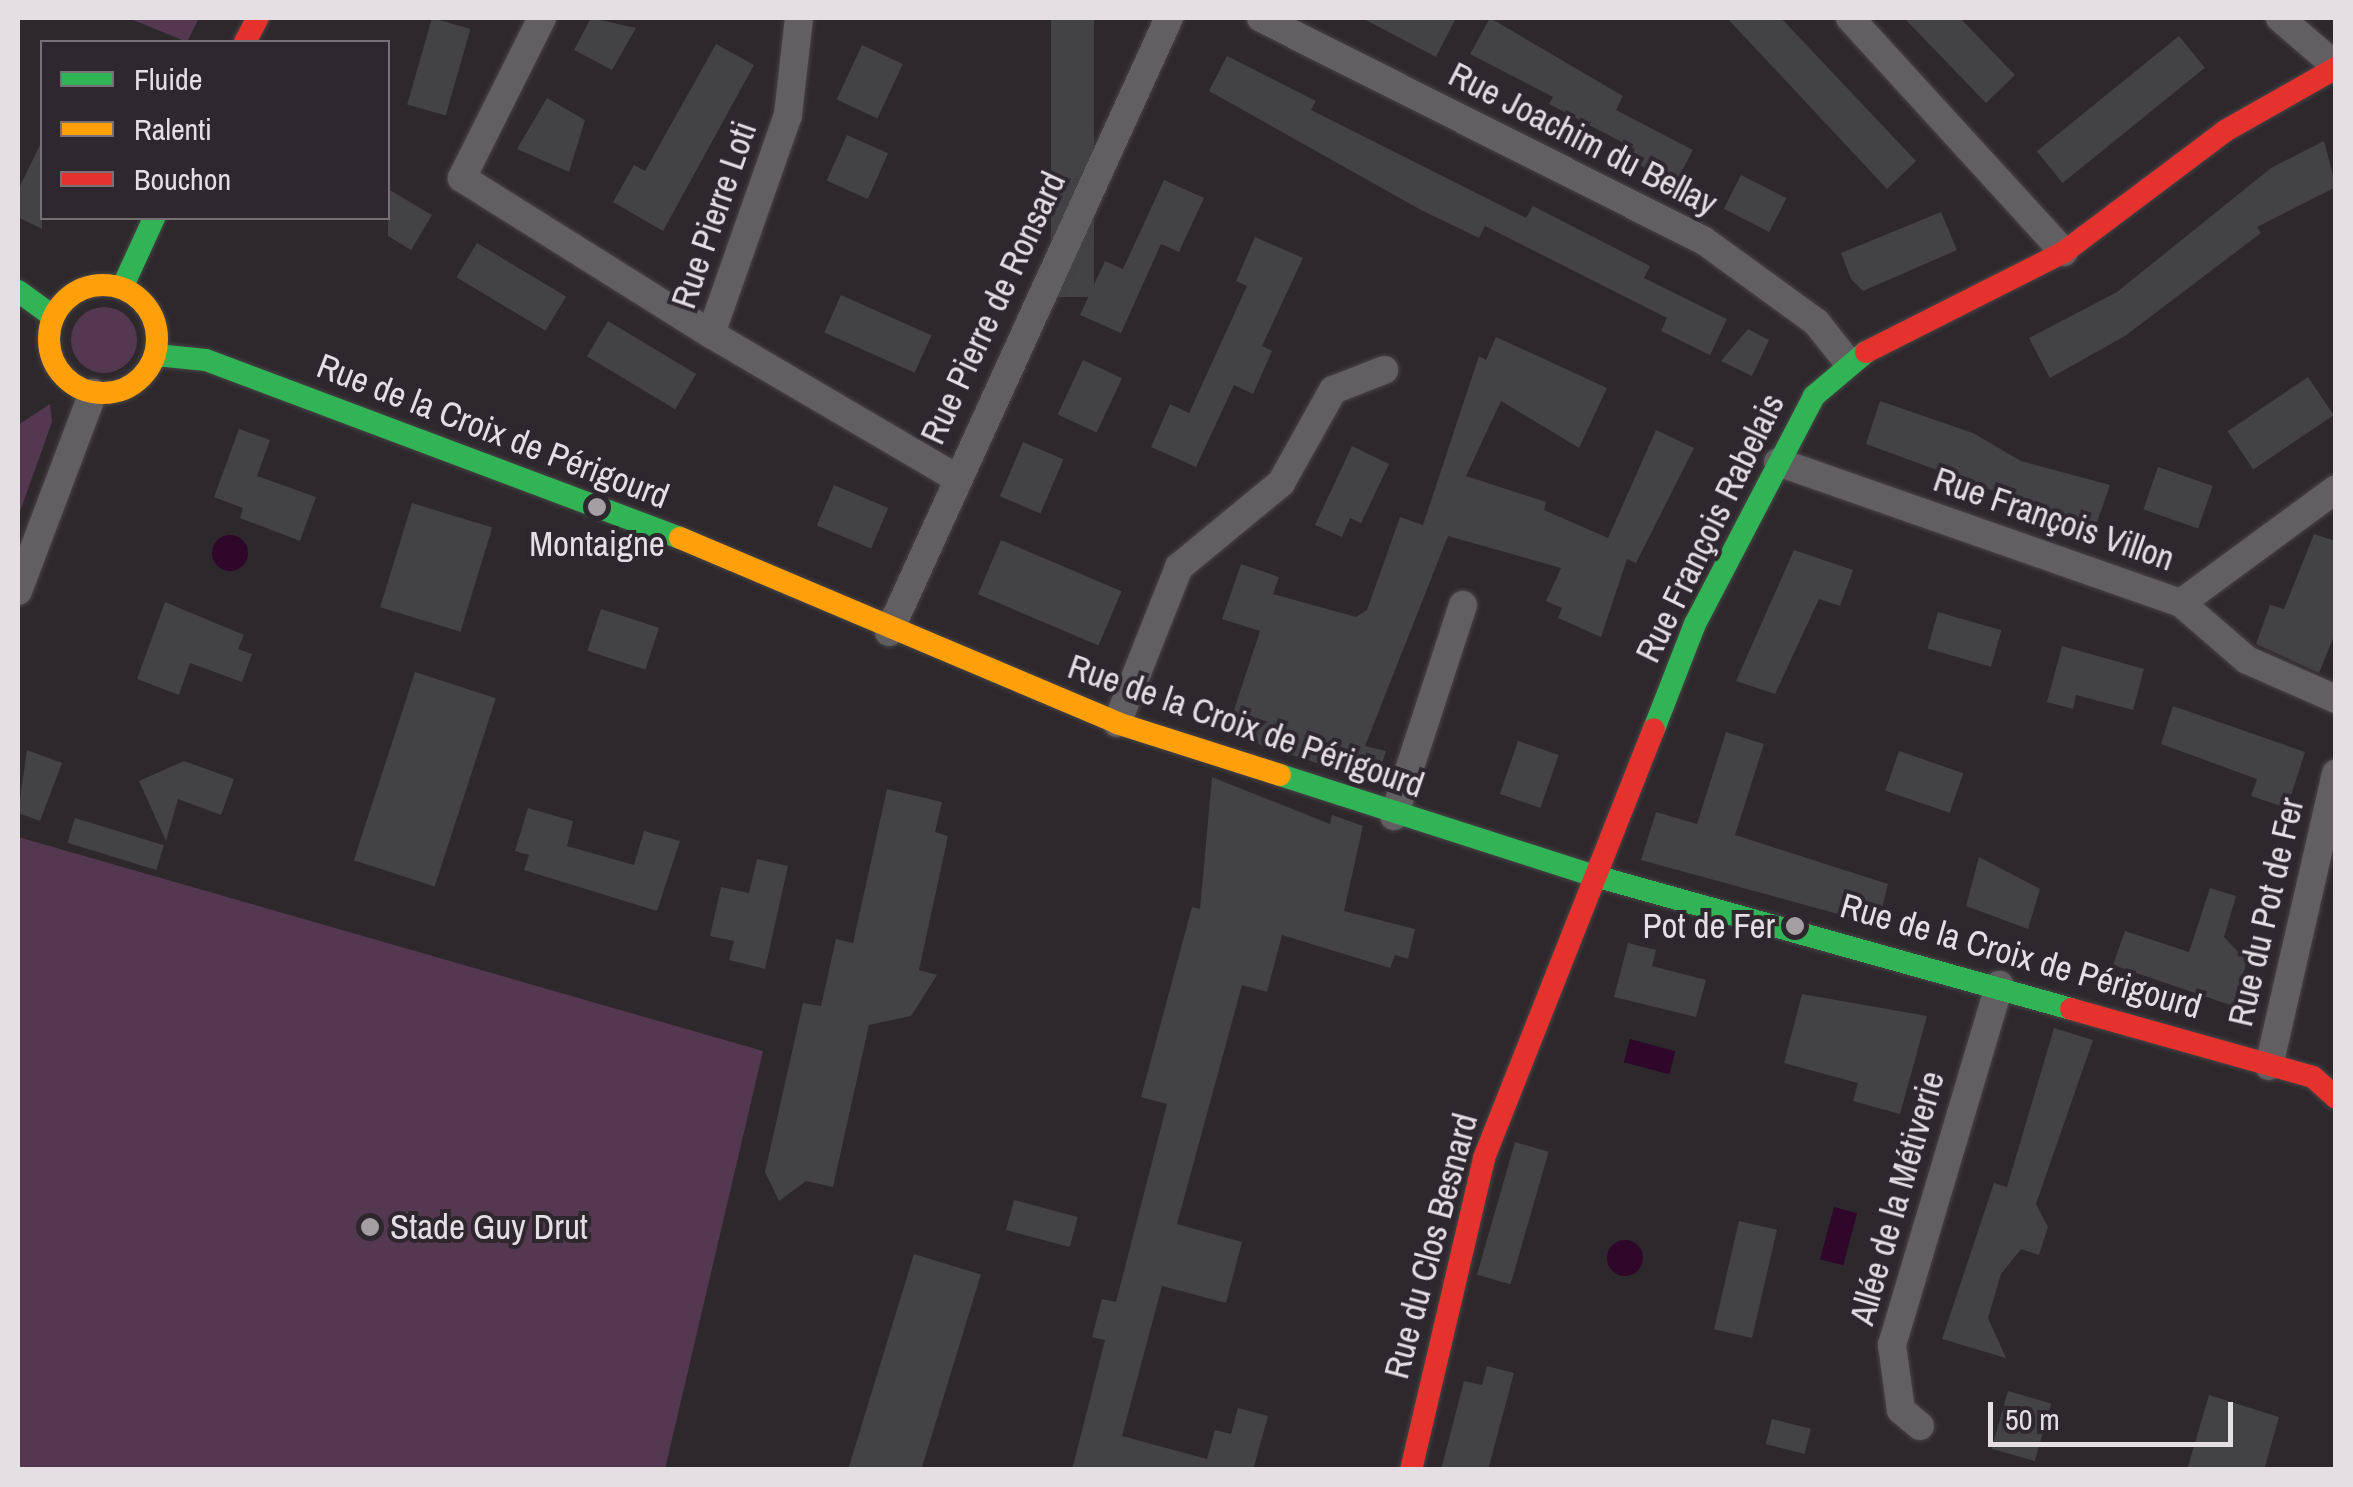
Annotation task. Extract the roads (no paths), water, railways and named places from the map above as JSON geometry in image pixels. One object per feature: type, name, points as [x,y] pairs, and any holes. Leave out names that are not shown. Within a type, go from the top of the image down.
[{"type":"street","points":[[246,40],[258,18]]},
{"type":"street","points":[[542,18],[462,178],[711,334]]},
{"type":"street","name":"Rue Pierre Loti","points":[[799,18],[788,115],[711,334],[956,478]]},
{"type":"street","name":"Rue Pierre de Ronsard","points":[[889,632],[1169,18]]},
{"type":"street","name":"Rue Joachim du Bellay","points":[[1261,18],[1704,240],[1816,322],[1847,361]]},
{"type":"street","points":[[1850,18],[2064,252]]},
{"type":"street","points":[[2280,18],[2336,67]]},
{"type":"street","name":"Rue François Rabelais","points":[[1595,876],[1695,624],[1814,396],[1847,361],[2064,252],[2225,130],[2336,67]]},
{"type":"street","points":[[122,288],[153,220]]},
{"type":"street","points":[[84,288],[122,288],[154,320],[156,355],[132,386],[93,393],[57,368],[54,317],[84,288]]},
{"type":"street","points":[[18,290],[54,317]]},
{"type":"street","name":"Rue de la Croix de Périgourd","points":[[156,355],[206,360],[597,507],[1116,724],[1394,816],[1595,876],[1999,985],[2313,1078],[2336,1098]]},
{"type":"street","points":[[1116,724],[1179,568],[1280,483],[1333,390],[1384,370]]},
{"type":"street","points":[[18,590],[93,393]]},
{"type":"street","name":"Rue François Villon","points":[[1778,462],[2180,602],[2336,489]]},
{"type":"street","points":[[2180,602],[2247,660],[2336,699]]},
{"type":"street","points":[[1394,816],[1462,605]]},
{"type":"street","name":"Rue du Pot de Fer","points":[[2269,1066],[2336,774]]},
{"type":"street","name":"Rue du Clos Besnard","points":[[1411,1470],[1484,1158],[1595,876]]},
{"type":"street","name":"Allée de la Métiverie","points":[[1920,1426],[1901,1410],[1892,1344],[1999,985]]},
{"type":"place","name":"Montaigne","points":[[597,507]]},
{"type":"place","name":"Pot de Fer","points":[[1795,926]]},
{"type":"place","name":"Stade Guy Drut","points":[[370,1227]]}]
